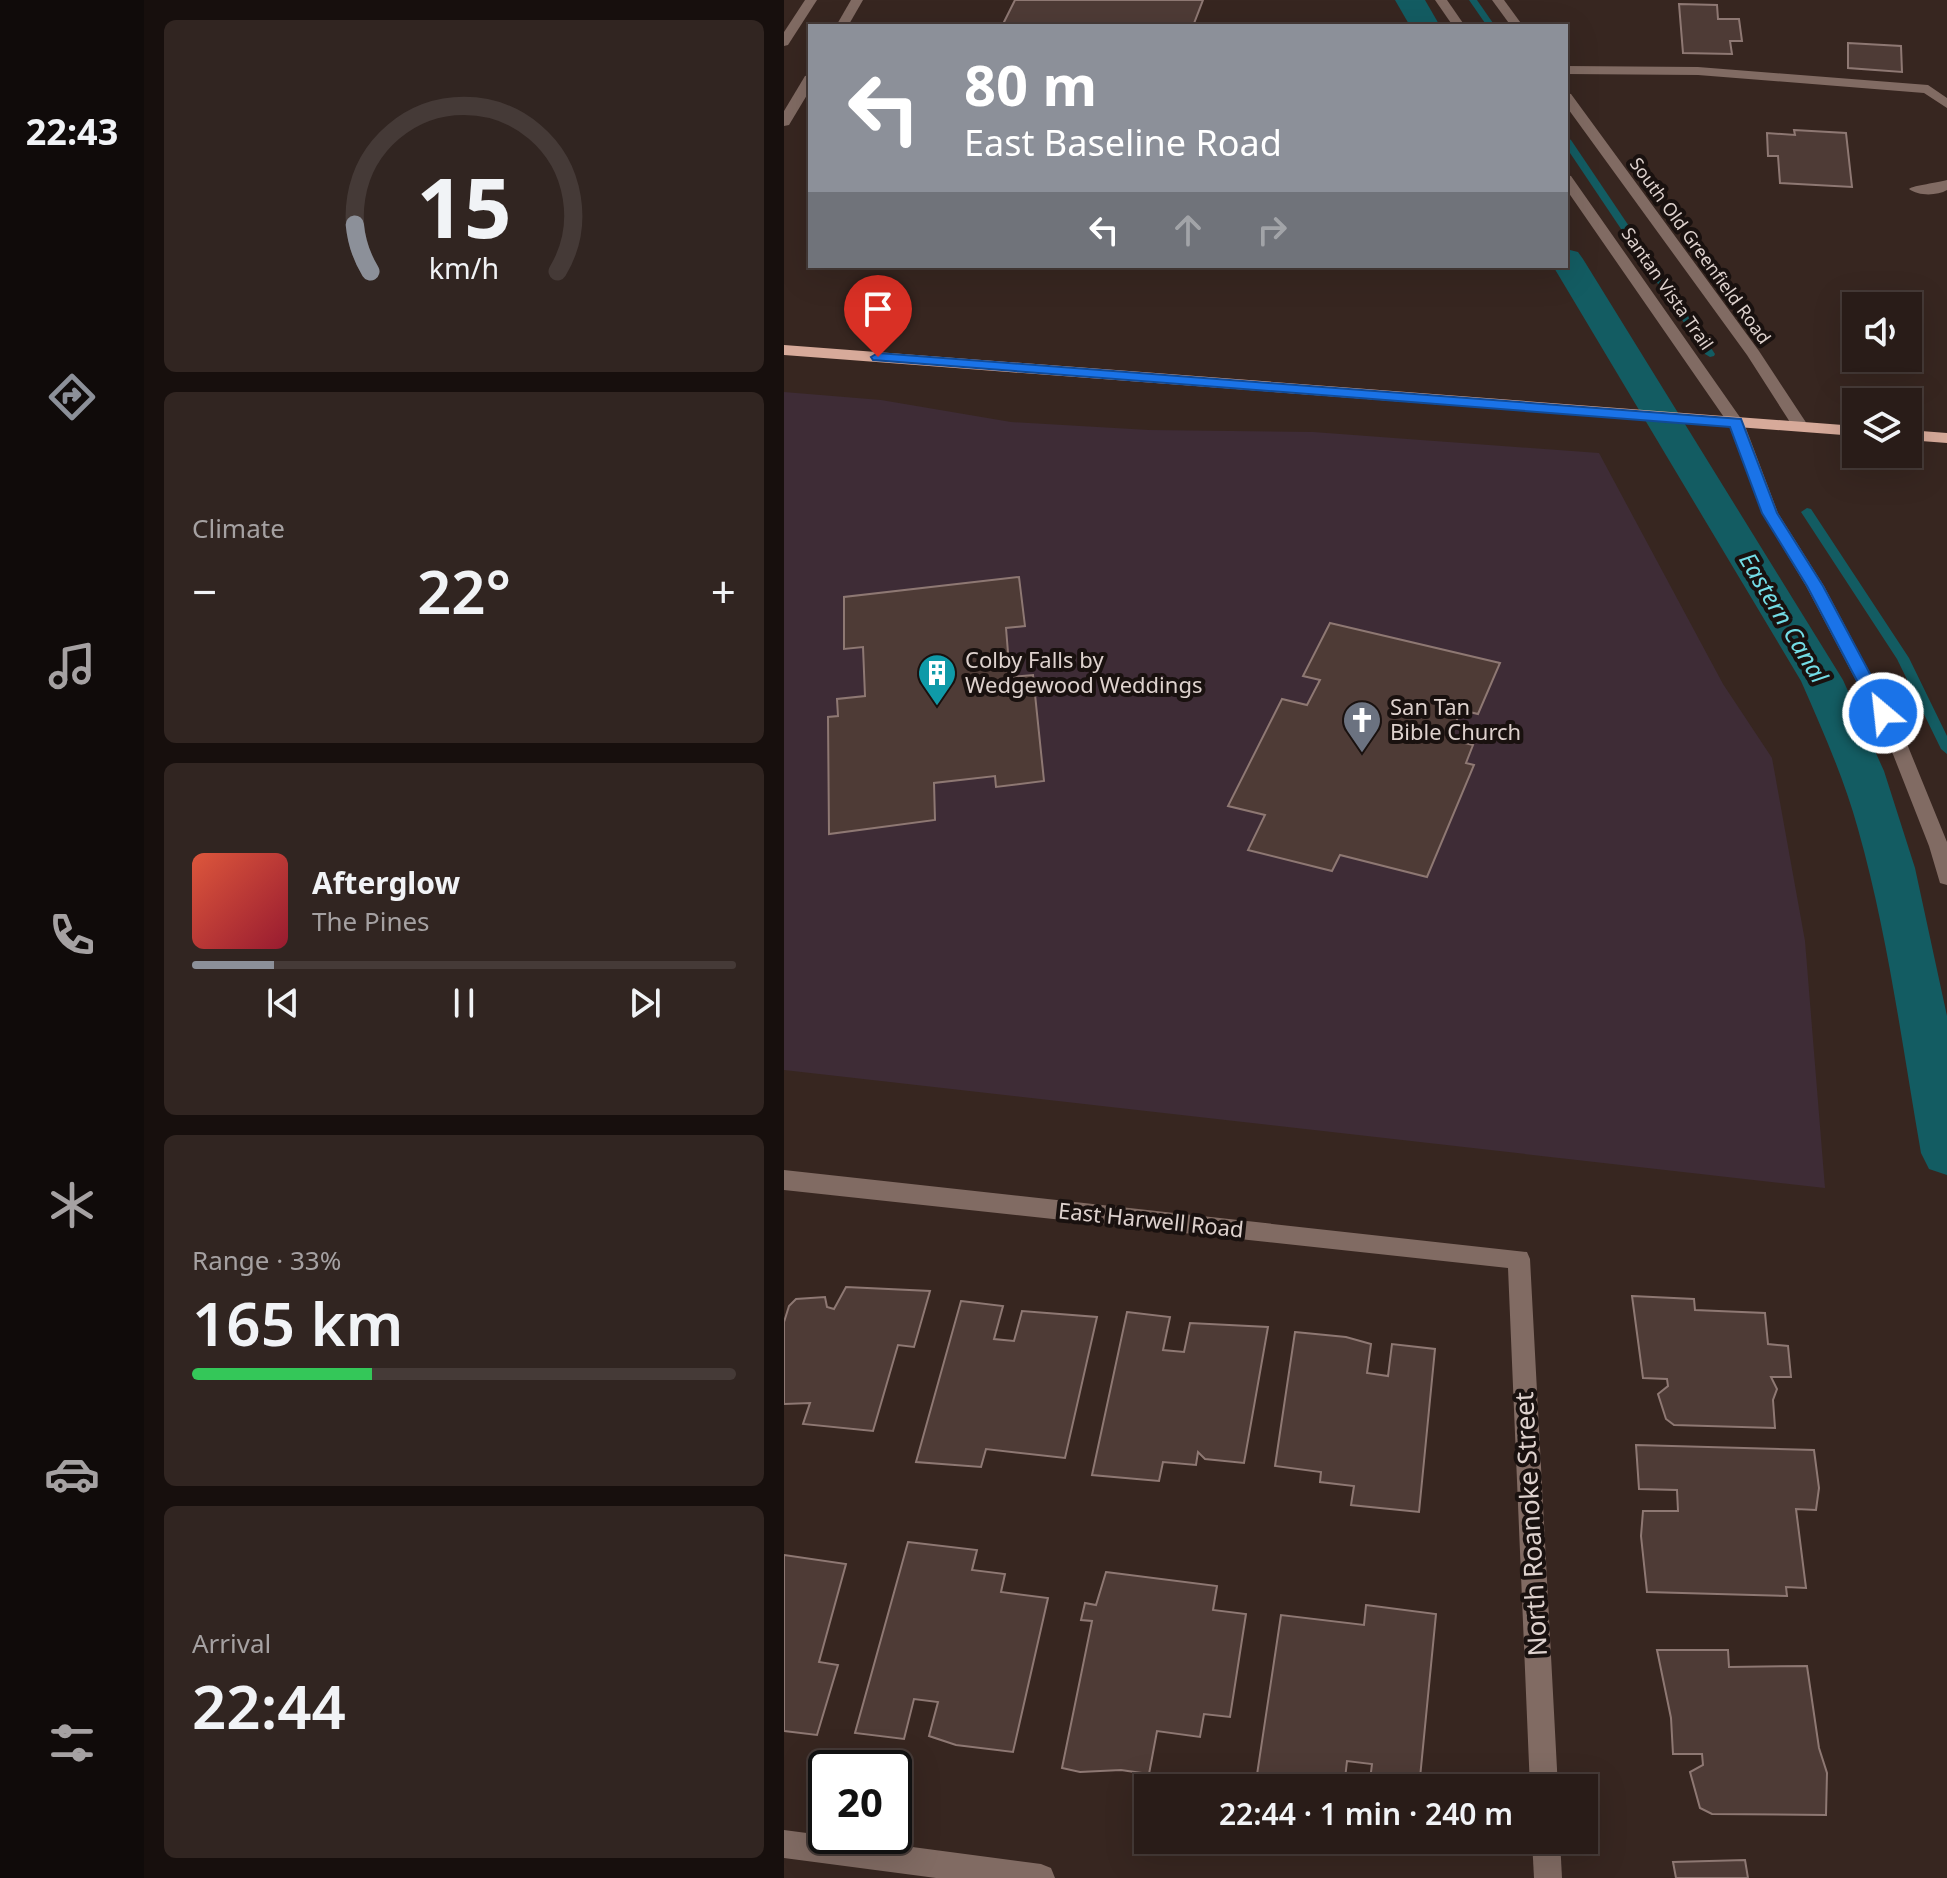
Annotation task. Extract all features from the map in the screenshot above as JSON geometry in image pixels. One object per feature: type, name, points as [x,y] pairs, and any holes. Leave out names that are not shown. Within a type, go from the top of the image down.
[{"type":"main road","points":[[784,350],[1842,430]]},
{"type":"main road","points":[[1922,436],[1947,438]]},
{"type":"street","points":[[784,42],[811,0]]},
{"type":"street","points":[[843,24],[857,0]]},
{"type":"street","points":[[1441,0],[1458,24]]},
{"type":"street","points":[[1498,0],[1516,24]]},
{"type":"street","points":[[1568,70],[1698,71],[1891,85],[1928,89],[1947,104]]},
{"type":"street","points":[[784,122],[808,82]]},
{"type":"street","name":"South Old Greenfield Road","points":[[1568,100],[1754,354],[1801,427]]},
{"type":"street","name":"Santan Vista Trail","points":[[1568,182],[1736,423],[1770,513],[1815,586],[1896,739],[1939,846],[1947,878]]},
{"type":"street","points":[[1916,189],[1937,190],[1947,184]]},
{"type":"street","name":"East Harwell Road","points":[[784,1180],[1519,1259]]},
{"type":"street","name":"North Roanoke Street","points":[[1519,1259],[1543,1774]]},
{"type":"street","points":[[784,1844],[1041,1878]]},
{"type":"street","points":[[1547,1854],[1548,1878]]},
{"type":"shaded area","points":[[784,392],[881,400],[1011,422],[1149,430],[1313,432],[1599,453],[1723,684],[1772,758],[1805,941],[1825,1188],[784,1070]]},
{"type":"building","points":[[1015,0],[1203,0],[1194,24],[1003,24]]},
{"type":"building","points":[[1679,4],[1717,5],[1718,19],[1739,19],[1742,41],[1730,41],[1732,54],[1683,53]]},
{"type":"building","points":[[1848,43],[1901,46],[1902,72],[1848,68]]},
{"type":"building","points":[[1794,130],[1846,133],[1852,187],[1780,183],[1778,156],[1768,156],[1767,133],[1795,135]]},
{"type":"building","name":"Colby Falls by Wedgewood Weddings","points":[[1019,577],[1025,626],[1006,628],[1010,677],[1033,675],[1044,781],[996,787],[995,776],[934,783],[935,820],[829,834],[828,717],[838,716],[837,699],[865,696],[863,647],[844,649],[844,597]]},
{"type":"building","name":"San Tan Bible Church","points":[[1330,623],[1500,663],[1478,714],[1461,710],[1449,739],[1473,745],[1466,763],[1474,765],[1427,877],[1340,855],[1332,871],[1248,850],[1265,815],[1228,806],[1282,699],[1307,705],[1320,680],[1303,676]]},
{"type":"building","points":[[846,1287],[930,1291],[914,1347],[898,1345],[873,1431],[803,1424],[810,1403],[784,1404],[784,1322],[789,1306],[796,1299],[825,1297],[827,1307],[834,1309]]},
{"type":"building","points":[[1632,1296],[1694,1299],[1695,1310],[1765,1313],[1768,1344],[1788,1346],[1791,1377],[1771,1377],[1777,1389],[1773,1400],[1775,1428],[1674,1425],[1666,1419],[1658,1394],[1668,1386],[1667,1379],[1643,1378]]},
{"type":"building","points":[[961,1301],[1003,1306],[994,1339],[1014,1341],[1022,1311],[1097,1317],[1065,1458],[986,1449],[981,1467],[916,1462]]},
{"type":"building","points":[[1127,1312],[1170,1317],[1163,1350],[1184,1352],[1190,1323],[1268,1327],[1244,1463],[1205,1459],[1198,1452],[1196,1465],[1163,1462],[1159,1481],[1092,1475]]},
{"type":"building","points":[[1295,1332],[1346,1337],[1371,1344],[1367,1373],[1388,1376],[1392,1344],[1435,1349],[1419,1512],[1351,1505],[1354,1486],[1320,1482],[1321,1472],[1275,1466]]},
{"type":"building","points":[[1636,1445],[1814,1450],[1819,1488],[1816,1510],[1796,1509],[1806,1588],[1786,1587],[1787,1596],[1647,1592],[1641,1536],[1643,1511],[1678,1511],[1677,1490],[1639,1489]]},
{"type":"building","points":[[908,1542],[977,1550],[972,1570],[1005,1574],[1001,1592],[1048,1598],[1013,1752],[956,1745],[929,1736],[938,1702],[914,1699],[904,1739],[855,1733]]},
{"type":"building","points":[[784,1555],[846,1564],[819,1662],[838,1665],[817,1735],[784,1731]]},
{"type":"building","points":[[1106,1572],[1217,1586],[1213,1610],[1246,1614],[1230,1717],[1204,1714],[1200,1737],[1157,1731],[1149,1774],[1121,1770],[1080,1772],[1062,1768],[1092,1621],[1081,1620],[1085,1603],[1096,1605]]},
{"type":"building","points":[[1366,1605],[1436,1614],[1420,1774],[1371,1774],[1372,1764],[1347,1761],[1346,1774],[1257,1774],[1281,1615],[1364,1625]]},
{"type":"building","points":[[1657,1650],[1728,1650],[1729,1667],[1807,1666],[1819,1748],[1827,1773],[1826,1815],[1712,1814],[1700,1808],[1690,1772],[1703,1765],[1702,1754],[1673,1754],[1671,1718]]},
{"type":"building","points":[[1745,1860],[1748,1878],[1676,1878],[1673,1862]]},
{"type":"waterway","name":"Eastern Canal","points":[[1410,0],[1424,24]]},
{"type":"waterway","points":[[1473,0],[1490,24]]},
{"type":"waterway","points":[[1568,143],[1710,354]]},
{"type":"waterway","name":"Eastern Canal","points":[[1568,262],[1822,680],[1862,771],[1892,868],[1947,1153]]},
{"type":"waterway","points":[[1807,512],[1903,658],[1947,749]]},
{"type":"place","name":"Colby Falls by Wedgewood Weddings","points":[[937,707]]},
{"type":"place","name":"San Tan Bible Church","points":[[1362,754]]},
{"type":"route","points":[[878,357],[1736,423],[1770,513],[1815,586],[1883,713]]}]
